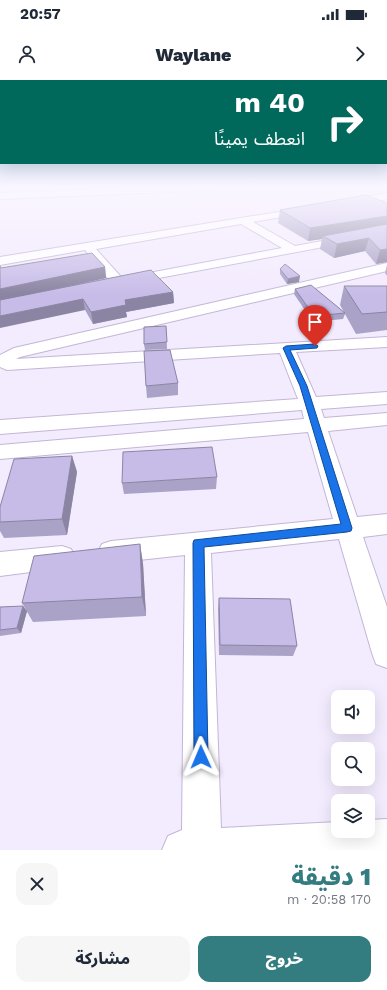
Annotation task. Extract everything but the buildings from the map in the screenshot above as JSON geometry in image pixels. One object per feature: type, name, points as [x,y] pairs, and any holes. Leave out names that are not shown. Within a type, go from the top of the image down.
[{"type":"street","points":[[0,261],[226,223]]},
{"type":"street","points":[[248,223],[294,250]]},
{"type":"street","points":[[88,246],[113,283],[387,232]]},
{"type":"street","points":[[0,362],[14,352],[387,267]]},
{"type":"street","points":[[364,273],[381,281]]},
{"type":"street","points":[[0,365],[387,342]]},
{"type":"street","points":[[286,348],[303,386],[313,414],[347,528],[387,653]]},
{"type":"street","points":[[0,452],[313,414],[387,398]]},
{"type":"street","points":[[0,427],[313,414],[387,419]]},
{"type":"street","points":[[0,564],[387,524]]},
{"type":"street","points":[[198,543],[196,850],[387,839]]},
{"type":"route","points":[[201,757],[198,543],[347,528],[303,386],[286,348],[315,346]]}]
